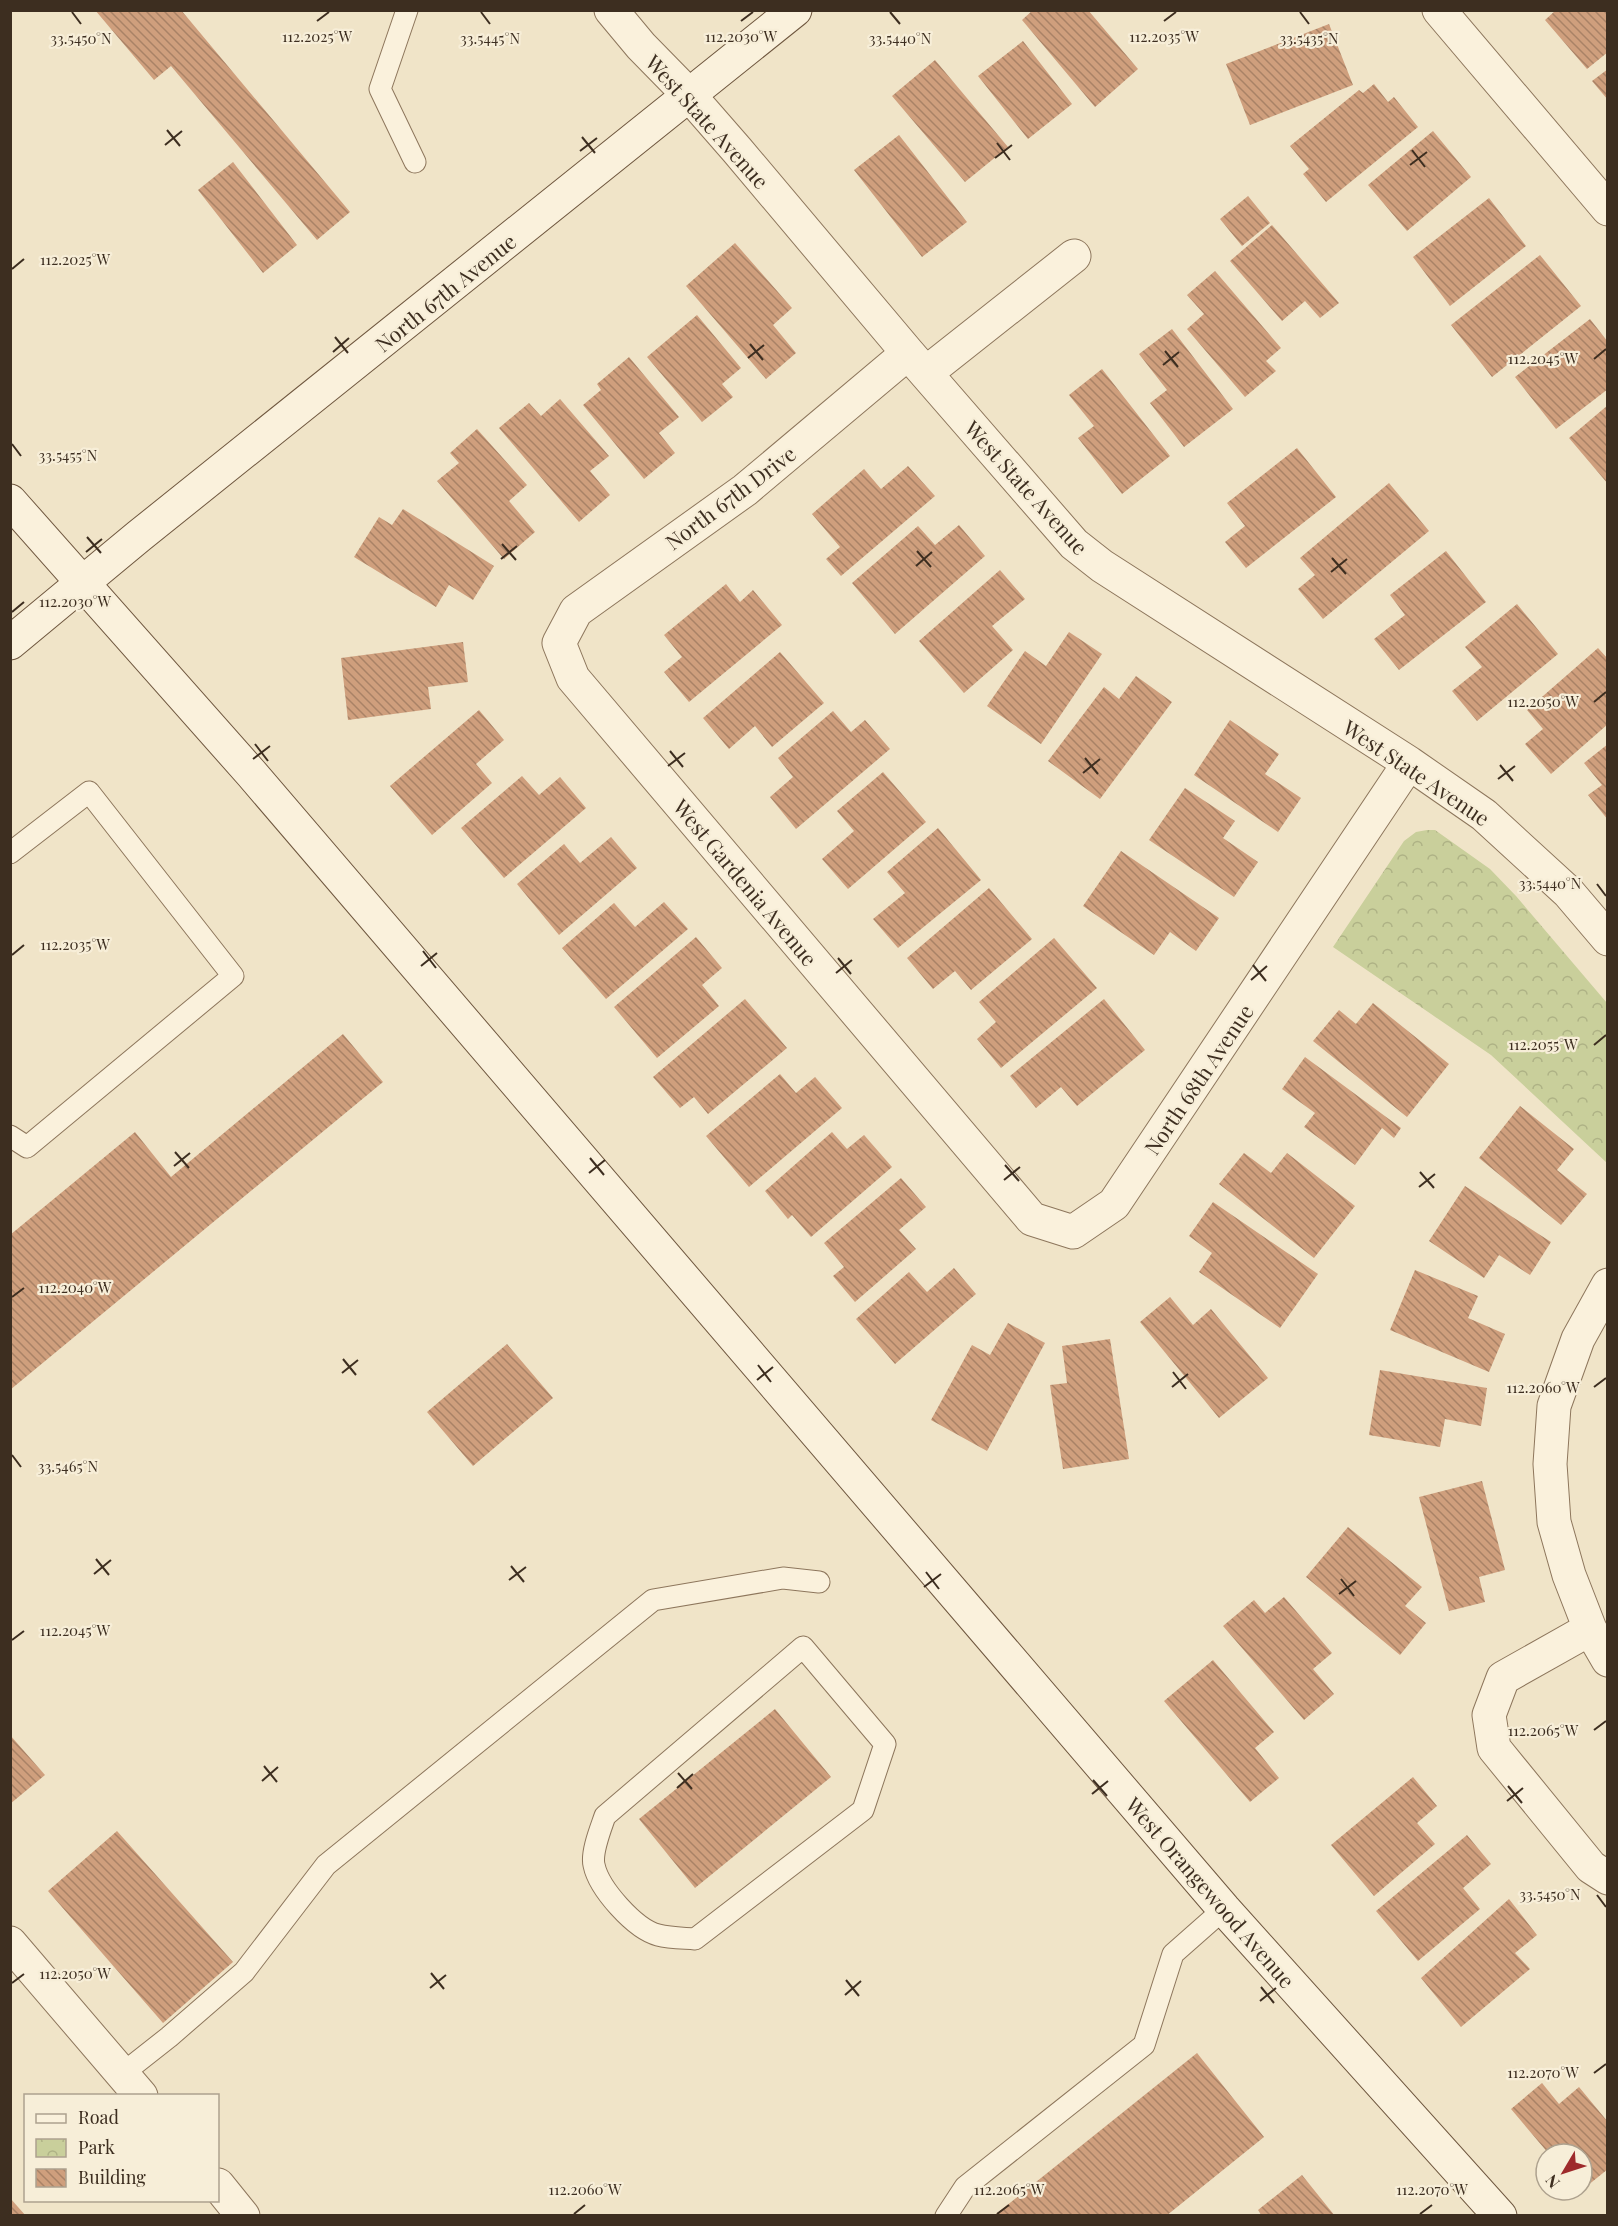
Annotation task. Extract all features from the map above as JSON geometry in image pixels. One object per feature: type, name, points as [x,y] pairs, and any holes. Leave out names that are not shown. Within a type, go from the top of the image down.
[{"type":"street","name":"West State Avenue","points":[[611,10],[641,46],[689,95],[1074,544],[1102,566],[1484,815],[1568,892],[1608,939]]},
{"type":"street","name":"North 67th Avenue","points":[[10,643],[795,10]]},
{"type":"street","points":[[1439,10],[1608,210]]},
{"type":"street","name":"North 67th Drive","points":[[559,643],[576,611],[917,363],[1074,256]]},
{"type":"street","name":"West Orangewood Avenue","points":[[10,501],[81,584],[129,633],[251,773],[1224,1909],[1500,2216]]},
{"type":"street","name":"West Gardenia Avenue","points":[[559,643],[573,678],[1032,1219],[1073,1232]]},
{"type":"street","name":"North 68th Avenue","points":[[1073,1232],[1114,1204],[1409,764]]},
{"type":"street","points":[[1608,1285],[1578,1339],[1554,1406],[1551,1464],[1554,1522],[1569,1575],[1590,1629],[1608,1660]]},
{"type":"street","points":[[1590,1629],[1503,1678],[1488,1715],[1494,1748],[1591,1867],[1608,1878]]},
{"type":"street","points":[[10,1943],[131,2085]]},
{"type":"street","points":[[219,2186],[243,2216]]},
{"type":"lane","points":[[407,10],[380,89],[416,162]]},
{"type":"lane","points":[[10,853],[89,792],[233,976],[27,1147],[10,1136]]},
{"type":"lane","points":[[131,2085],[169,2037],[244,1972],[326,1865],[653,1600],[783,1578],[819,1582]]},
{"type":"lane","points":[[803,1647],[885,1744],[863,1810],[695,1939],[656,1935],[632,1919],[608,1892],[594,1864],[597,1839],[605,1816],[803,1647]]},
{"type":"lane","points":[[946,2216],[965,2187],[1144,2045],[1173,1954],[1224,1909]]},
{"type":"green space","points":[[1435,830],[1490,869],[1516,896],[1607,1003],[1607,1163],[1491,1055],[1333,947],[1404,841],[1416,832]]},
{"type":"building","points":[[95,10],[181,10],[350,212],[317,240],[171,66],[154,80]]},
{"type":"building","points":[[1033,10],[1088,10],[1138,69],[1095,107],[1022,20]]},
{"type":"building","points":[[1556,10],[1608,10],[1608,52],[1587,69],[1545,20]]},
{"type":"building","points":[[1329,24],[1353,85],[1250,125],[1226,64]]},
{"type":"building","points":[[1023,41],[1072,104],[1028,139],[978,76]]},
{"type":"building","points":[[935,60],[1008,147],[965,182],[892,96]]},
{"type":"building","points":[[1608,69],[1608,100],[1592,81]]},
{"type":"building","points":[[1374,84],[1388,102],[1394,97],[1418,127],[1326,202],[1303,174],[1309,169],[1290,146],[1359,90],[1363,93]]},
{"type":"building","points":[[1433,131],[1471,177],[1407,231],[1368,185]]},
{"type":"building","points":[[899,135],[967,222],[922,257],[854,170]]},
{"type":"building","points":[[233,162],[297,245],[263,273],[198,190]]},
{"type":"building","points":[[1248,196],[1270,223],[1242,246],[1220,219]]},
{"type":"building","points":[[1489,198],[1526,246],[1450,306],[1413,257]]},
{"type":"building","points":[[1272,225],[1339,303],[1320,318],[1305,301],[1282,321],[1230,261]]},
{"type":"building","points":[[735,243],[792,308],[773,325],[796,353],[766,379],[686,286]]},
{"type":"building","points":[[1540,255],[1581,306],[1492,377],[1451,325]]},
{"type":"building","points":[[1215,271],[1281,348],[1266,361],[1276,371],[1245,397],[1187,329],[1204,314],[1187,295]]},
{"type":"building","points":[[697,315],[741,368],[722,384],[733,397],[702,422],[647,357]]},
{"type":"building","points":[[1590,319],[1608,342],[1608,389],[1556,429],[1515,377]]},
{"type":"building","points":[[1172,329],[1233,409],[1184,447],[1150,403],[1167,390],[1139,354]]},
{"type":"building","points":[[629,357],[679,417],[659,433],[675,453],[644,479],[583,405],[601,390],[597,384]]},
{"type":"building","points":[[1102,369],[1170,456],[1122,494],[1078,438],[1094,426],[1069,395]]},
{"type":"building","points":[[560,399],[609,456],[590,471],[610,495],[579,522],[499,428],[529,403],[541,416]]},
{"type":"building","points":[[1608,405],[1608,484],[1569,438]]},
{"type":"building","points":[[477,429],[527,485],[509,501],[535,532],[504,559],[437,481],[459,463],[450,453]]},
{"type":"building","points":[[1297,448],[1336,497],[1246,568],[1225,542],[1245,526],[1227,503]]},
{"type":"building","points":[[908,466],[935,496],[841,576],[826,559],[840,547],[812,514],[864,469],[881,489]]},
{"type":"building","points":[[1389,483],[1429,531],[1323,619],[1298,589],[1315,575],[1300,558]]},
{"type":"building","points":[[403,509],[494,566],[473,600],[449,585],[436,607],[354,557],[379,517],[392,525]]},
{"type":"building","points":[[959,525],[985,556],[895,634],[852,583],[918,526],[935,545]]},
{"type":"building","points":[[1446,551],[1486,602],[1399,670],[1374,639],[1405,615],[1390,595]]},
{"type":"building","points":[[1000,570],[1025,599],[992,626],[1013,650],[964,693],[919,641]]},
{"type":"building","points":[[726,584],[740,602],[753,590],[782,625],[689,702],[664,672],[682,657],[664,635]]},
{"type":"building","points":[[1517,604],[1558,654],[1477,721],[1452,691],[1482,667],[1465,647]]},
{"type":"building","points":[[1069,632],[1102,654],[1041,744],[987,706],[1025,651],[1046,666]]},
{"type":"building","points":[[463,642],[468,682],[428,687],[431,709],[348,720],[341,658]]},
{"type":"building","points":[[1598,648],[1608,659],[1608,724],[1551,774],[1525,744],[1543,729],[1527,710]]},
{"type":"building","points":[[780,652],[824,703],[772,747],[755,726],[729,749],[703,718]]},
{"type":"building","points":[[1136,676],[1172,702],[1100,799],[1048,761],[1104,687],[1119,699]]},
{"type":"building","points":[[479,710],[504,740],[476,764],[492,783],[432,835],[390,786]]},
{"type":"building","points":[[833,711],[851,732],[865,720],[890,749],[796,829],[770,797],[793,777],[778,758]]},
{"type":"building","points":[[1230,720],[1279,754],[1265,774],[1301,798],[1278,832],[1194,775]]},
{"type":"building","points":[[1608,744],[1608,820],[1588,795],[1602,785],[1584,763]]},
{"type":"building","points":[[883,772],[926,822],[848,889],[822,859],[854,831],[837,811]]},
{"type":"building","points":[[522,776],[539,795],[560,777],[586,808],[504,878],[461,828]]},
{"type":"building","points":[[1185,788],[1235,821],[1223,838],[1258,862],[1234,897],[1149,840]]},
{"type":"building","points":[[938,828],[981,880],[898,948],[873,919],[905,893],[887,872]]},
{"type":"building","points":[[611,837],[637,868],[559,935],[517,884],[564,844],[580,863]]},
{"type":"building","points":[[1121,851],[1219,918],[1196,951],[1170,932],[1154,955],[1083,906]]},
{"type":"building","points":[[989,888],[1032,939],[971,990],[955,971],[933,989],[907,958]]},
{"type":"building","points":[[664,902],[688,929],[606,999],[562,948],[614,903],[635,927]]},
{"type":"building","points":[[696,937],[722,968],[702,985],[719,1006],[657,1058],[614,1007]]},
{"type":"building","points":[[1054,938],[1097,988],[1001,1068],[977,1039],[996,1022],[979,1002]]},
{"type":"building","points":[[745,999],[787,1048],[708,1114],[694,1097],[680,1108],[653,1077]]},
{"type":"building","points":[[1104,999],[1145,1050],[1077,1106],[1061,1087],[1036,1108],[1010,1076]]},
{"type":"building","points":[[1373,1003],[1449,1064],[1407,1117],[1313,1041],[1339,1010],[1356,1024]]},
{"type":"building","points":[[343,1034],[383,1082],[10,1390],[10,1235],[135,1132],[171,1177]]},
{"type":"building","points":[[1305,1057],[1401,1128],[1394,1138],[1382,1128],[1355,1165],[1304,1127],[1315,1113],[1282,1089]]},
{"type":"building","points":[[780,1074],[796,1093],[815,1077],[842,1108],[749,1187],[706,1136]]},
{"type":"building","points":[[1520,1106],[1574,1149],[1557,1170],[1587,1194],[1561,1225],[1479,1158]]},
{"type":"building","points":[[832,1132],[847,1149],[864,1135],[892,1167],[811,1237],[792,1215],[788,1219],[765,1191]]},
{"type":"building","points":[[1244,1153],[1271,1173],[1287,1153],[1355,1206],[1314,1258],[1219,1184]]},
{"type":"building","points":[[901,1178],[926,1207],[899,1230],[916,1249],[855,1302],[833,1276],[844,1267],[824,1243]]},
{"type":"building","points":[[1465,1186],[1551,1242],[1530,1275],[1499,1255],[1484,1278],[1429,1241]]},
{"type":"building","points":[[1213,1202],[1318,1274],[1280,1328],[1199,1272],[1212,1253],[1189,1236]]},
{"type":"building","points":[[954,1268],[976,1294],[895,1364],[856,1319],[909,1272],[927,1292]]},
{"type":"building","points":[[1415,1270],[1478,1296],[1468,1318],[1505,1334],[1489,1372],[1390,1330]]},
{"type":"building","points":[[1170,1297],[1193,1325],[1211,1309],[1268,1378],[1219,1418],[1140,1322]]},
{"type":"building","points":[[1008,1323],[1045,1343],[987,1451],[931,1420],[972,1345],[990,1355]]},
{"type":"building","points":[[1110,1339],[1129,1459],[1063,1469],[1050,1385],[1067,1383],[1062,1346]]},
{"type":"building","points":[[507,1344],[553,1398],[473,1466],[427,1412]]},
{"type":"building","points":[[1380,1370],[1487,1388],[1481,1426],[1445,1419],[1440,1447],[1369,1435]]},
{"type":"building","points":[[1482,1481],[1505,1570],[1479,1577],[1485,1602],[1449,1611],[1419,1497]]},
{"type":"building","points":[[1348,1527],[1422,1587],[1405,1606],[1426,1623],[1400,1655],[1306,1577]]},
{"type":"building","points":[[1284,1597],[1332,1653],[1313,1669],[1334,1694],[1304,1720],[1223,1626],[1254,1600],[1265,1613]]},
{"type":"building","points":[[1213,1660],[1274,1732],[1255,1748],[1279,1778],[1250,1802],[1164,1701]]},
{"type":"building","points":[[775,1709],[831,1777],[695,1888],[639,1819]]},
{"type":"building","points":[[10,1735],[45,1775],[10,1804]]},
{"type":"building","points":[[1413,1777],[1437,1806],[1417,1823],[1435,1844],[1374,1896],[1331,1845]]},
{"type":"building","points":[[117,1831],[233,1962],[163,2023],[48,1891]]},
{"type":"building","points":[[1467,1835],[1491,1864],[1463,1888],[1480,1909],[1418,1961],[1376,1911]]},
{"type":"building","points":[[1509,1899],[1537,1935],[1515,1953],[1530,1969],[1461,2027],[1421,1978]]},
{"type":"building","points":[[1197,2053],[1264,2137],[1166,2216],[997,2216],[996,2214]]},
{"type":"building","points":[[1542,2083],[1559,2104],[1579,2087],[1608,2122],[1608,2169],[1594,2180],[1594,2142],[1539,2142],[1511,2109]]},
{"type":"building","points":[[1302,2175],[1335,2216],[1262,2216],[1258,2210]]},
{"type":"building","points":[[10,2198],[26,2216],[10,2216]]}]
